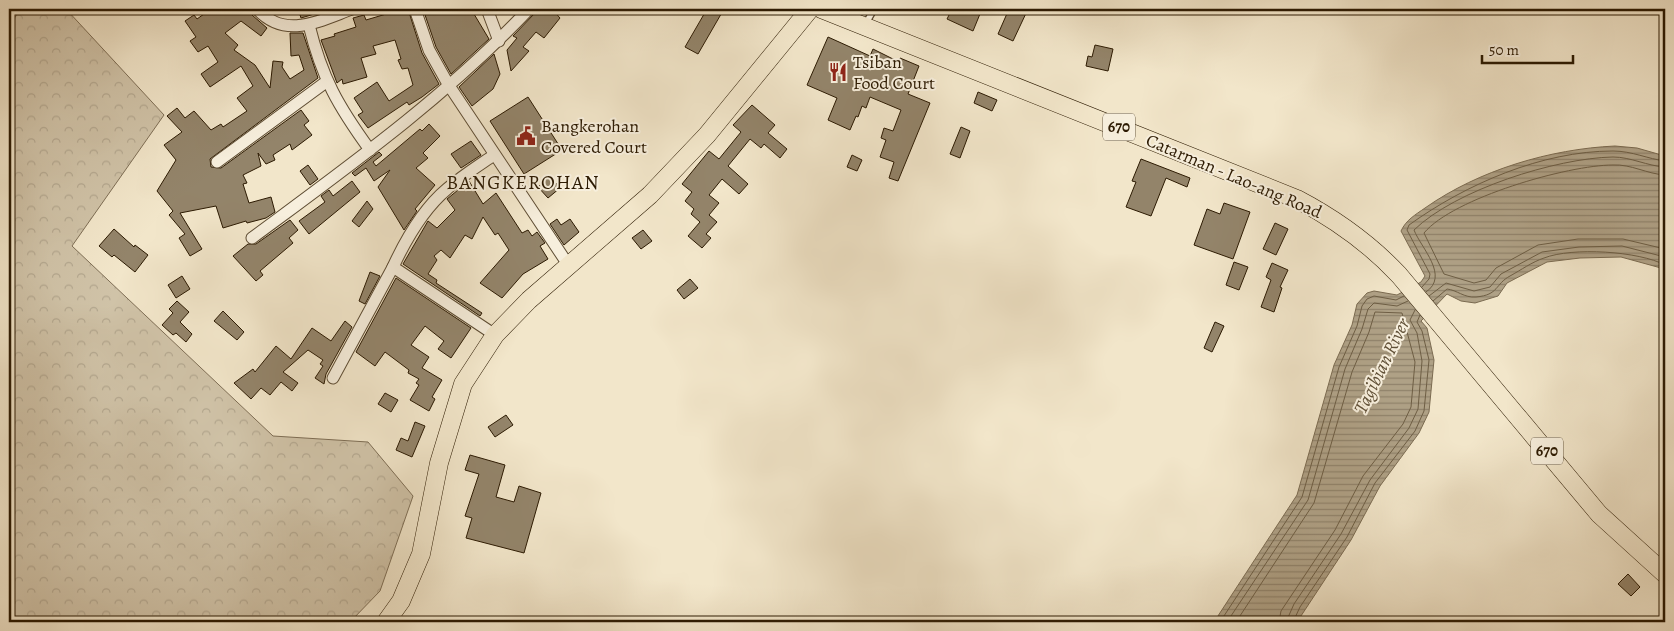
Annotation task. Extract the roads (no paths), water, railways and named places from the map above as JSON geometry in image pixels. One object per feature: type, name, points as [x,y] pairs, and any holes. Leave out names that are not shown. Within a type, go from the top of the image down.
[{"type":"main road","points":[[386,622],[401,601],[421,554],[439,462],[463,384],[495,335],[529,300],[650,195],[707,135],[810,9]]},
{"type":"main road","name":"Catarman - Lao-ang Road","points":[[820,9],[865,25],[1297,199],[1358,236],[1400,275],[1599,514],[1665,574]]},
{"type":"street","points":[[257,9],[262,15],[285,27],[309,24],[352,9]]},
{"type":"street","points":[[414,9],[429,50],[448,84],[569,266]]},
{"type":"street","points":[[487,9],[499,41]]},
{"type":"street","points":[[252,238],[370,150],[499,41],[529,9]]},
{"type":"street","points":[[309,24],[326,82],[343,114],[370,150]]},
{"type":"street","points":[[217,162],[326,82]]},
{"type":"street","points":[[333,378],[393,267],[404,242],[423,216],[446,190],[494,155]]},
{"type":"street","points":[[393,267],[495,335]]},
{"type":"lane","points":[[865,25],[874,9]]},
{"type":"water","name":"Tagibian River","points":[[1615,146],[1637,148],[1665,156],[1665,271],[1661,268],[1621,257],[1580,258],[1547,262],[1507,283],[1498,296],[1475,303],[1461,301],[1447,294],[1421,321],[1427,328],[1434,360],[1429,412],[1419,433],[1380,486],[1351,540],[1297,622],[1214,622],[1297,495],[1334,365],[1352,325],[1357,304],[1367,293],[1374,291],[1397,295],[1421,282],[1425,276],[1401,231],[1405,224],[1446,195],[1492,172],[1541,157],[1590,148]]},
{"type":"place","name":"Tsiban Food Court","points":[[838,72]]},
{"type":"place","name":"Bangkerohan Covered Court","points":[[526,136]]},
{"type":"district","name":"BANGKEROHAN","points":[[523,182]]}]
